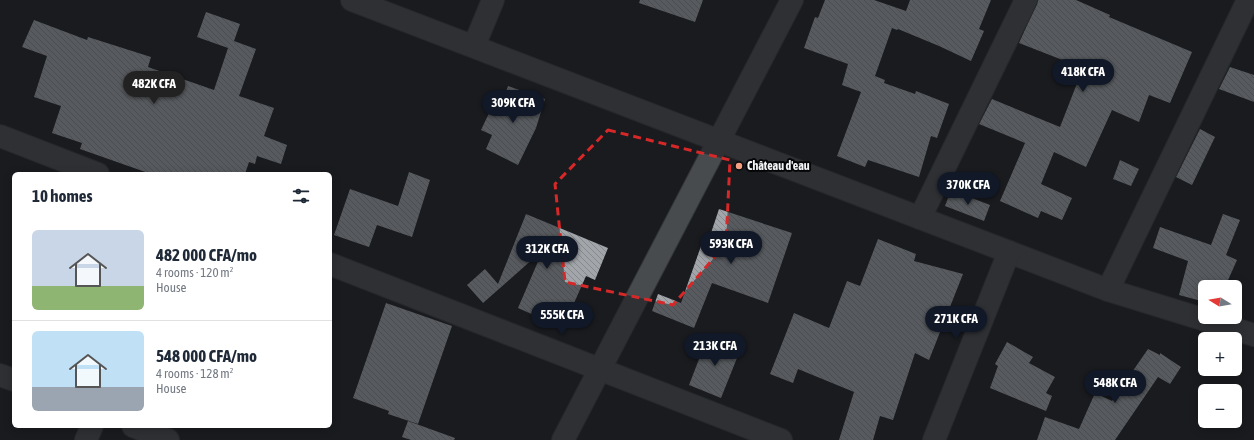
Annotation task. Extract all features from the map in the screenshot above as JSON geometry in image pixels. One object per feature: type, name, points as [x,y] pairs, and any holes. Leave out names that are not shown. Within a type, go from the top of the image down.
[{"type":"street","points":[[352,0],[1108,290],[1254,335]]},
{"type":"street","points":[[474,46],[493,0]]},
{"type":"street","points":[[563,440],[792,0]]},
{"type":"street","points":[[920,218],[1026,0]]},
{"type":"street","points":[[1108,290],[1248,0]]},
{"type":"street","points":[[0,136],[93,172]]},
{"type":"street","points":[[934,440],[1009,252]]},
{"type":"street","points":[[332,265],[781,440]]},
{"type":"street","points":[[0,375],[12,379]]},
{"type":"street","points":[[86,440],[91,428]]},
{"type":"street","points":[[138,428],[168,440]]},
{"type":"highlighted area","points":[[608,130],[730,160],[726,244],[673,305],[565,282],[555,184]]},
{"type":"building","points":[[640,0],[703,0],[695,22],[639,3]]},
{"type":"building","points":[[825,0],[874,0],[906,11],[910,0],[991,0],[979,29],[984,31],[971,61],[939,46],[898,29],[892,28],[875,76],[885,80],[884,83],[915,94],[916,91],[949,104],[937,138],[931,136],[919,177],[868,160],[865,167],[837,156],[861,92],[842,85],[848,64],[804,48],[815,17],[818,18]]},
{"type":"building","points":[[1038,0],[1076,0],[1110,15],[1109,17],[1192,52],[1170,103],[1149,95],[1139,122],[1112,110],[1086,167],[1054,152],[1041,184],[1072,198],[1062,220],[1041,211],[1038,218],[1000,201],[1025,143],[979,124],[992,99],[1060,127],[1083,68],[1019,43]]},
{"type":"building","points":[[206,12],[240,24],[234,41],[256,49],[239,96],[274,108],[264,136],[287,145],[281,164],[257,156],[255,164],[249,162],[246,172],[145,172],[80,149],[82,143],[52,133],[61,106],[34,97],[47,56],[22,47],[34,20],[87,40],[88,37],[151,57],[148,67],[214,90],[228,48],[197,37]]},
{"type":"building","points":[[1230,67],[1254,75],[1254,102],[1219,89]]},
{"type":"building","points":[[508,86],[545,99],[536,128],[518,165],[486,149],[492,135],[481,130],[492,107],[499,110]]},
{"type":"building","points":[[1200,129],[1215,137],[1192,185],[1176,177]]},
{"type":"building","points":[[1120,160],[1139,169],[1131,186],[1113,179]]},
{"type":"building","points":[[409,172],[430,180],[412,237],[377,225],[369,247],[334,235],[350,189],[398,206]]},
{"type":"building","points":[[951,190],[990,205],[984,221],[945,206]]},
{"type":"building","points":[[719,209],[792,233],[768,303],[712,283],[694,328],[652,311],[658,294],[681,303],[701,246],[706,248]]},
{"type":"building","points":[[526,214],[608,248],[595,280],[586,276],[563,328],[518,308],[543,250],[483,303],[467,285],[485,269],[498,284]]},
{"type":"building","points":[[1223,214],[1240,220],[1226,255],[1237,260],[1228,280],[1198,280],[1198,300],[1179,295],[1188,261],[1153,248],[1160,227],[1211,245]]},
{"type":"building","points":[[878,239],[916,254],[914,261],[963,274],[929,360],[915,353],[893,420],[880,416],[873,440],[839,440],[854,392],[798,369],[793,383],[770,374],[794,313],[829,328],[847,281],[860,286]]},
{"type":"building","points":[[386,303],[452,326],[418,424],[388,414],[389,411],[353,398]]},
{"type":"building","points":[[708,336],[741,348],[721,398],[689,385]]},
{"type":"building","points":[[1007,342],[1033,357],[1029,363],[1055,377],[1046,393],[1052,396],[1046,411],[990,388],[998,366],[995,364]]},
{"type":"building","points":[[1148,349],[1160,355],[1160,353],[1181,367],[1170,384],[1158,377],[1115,440],[1037,440],[1045,417],[1079,429],[1095,393],[1112,401]]},
{"type":"building","points":[[408,421],[455,438],[454,440],[411,440],[402,437]]},
{"type":"place","name":"Château d'eau","points":[[739,166]]}]
